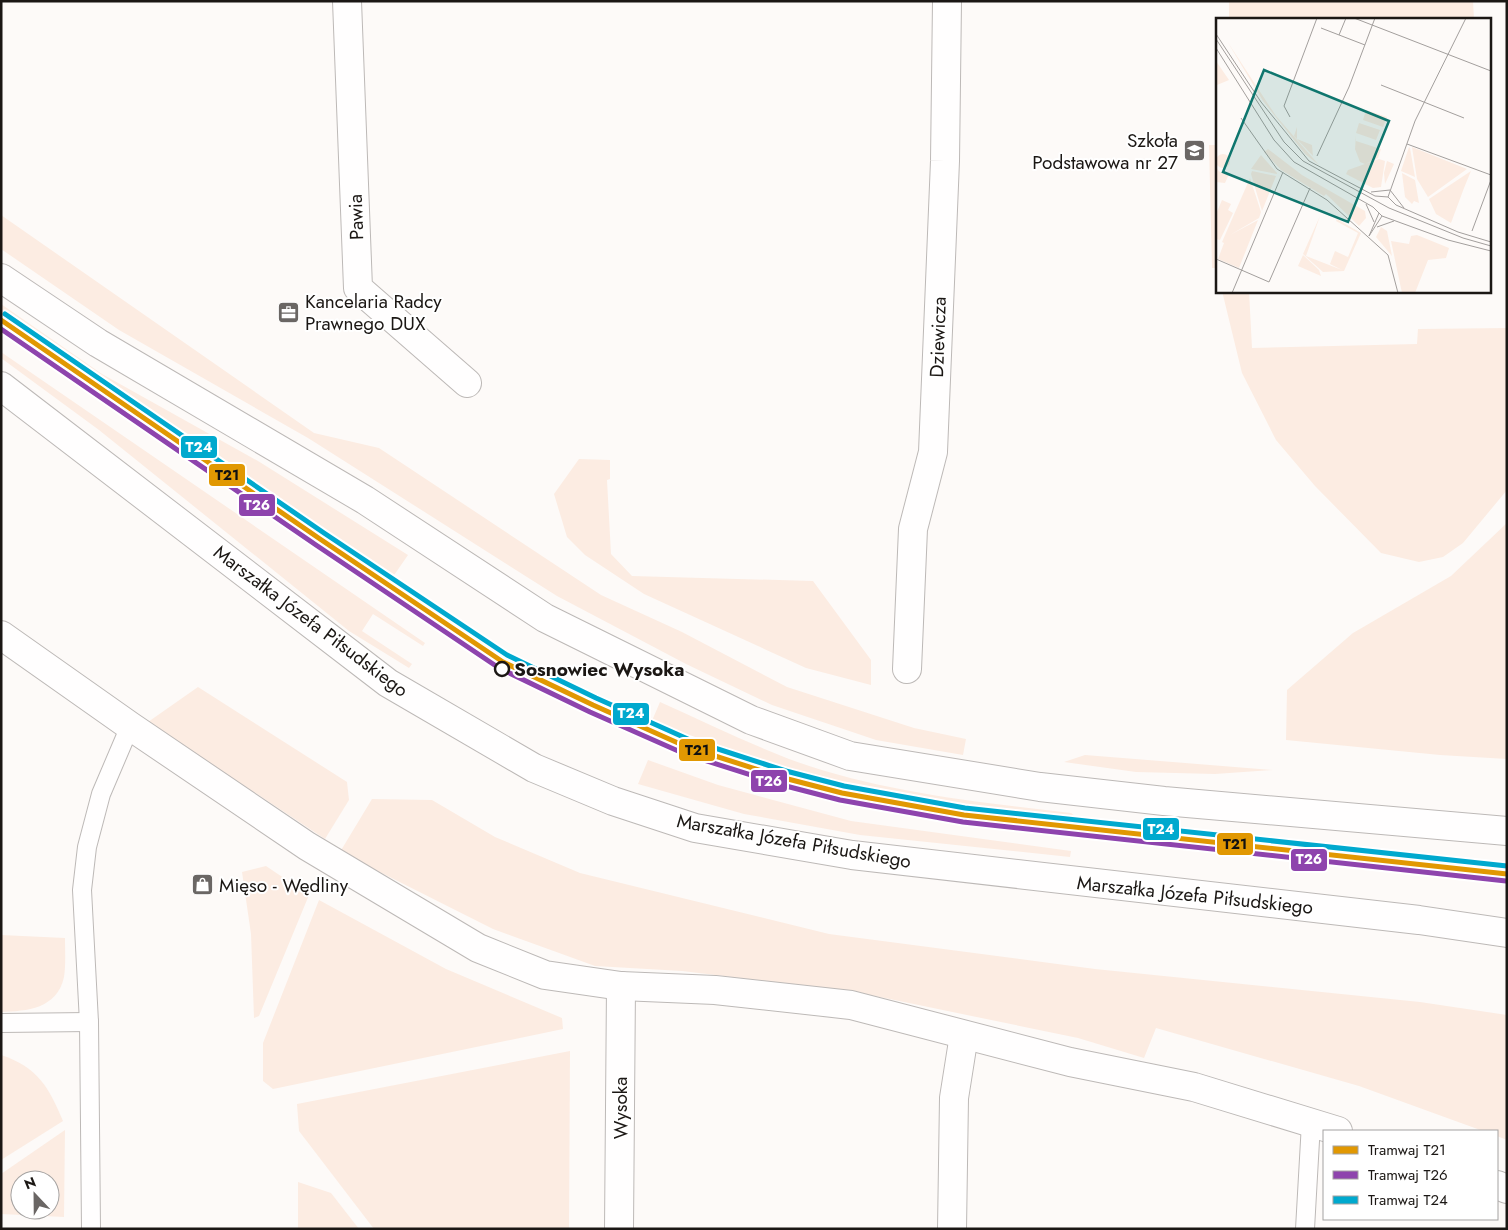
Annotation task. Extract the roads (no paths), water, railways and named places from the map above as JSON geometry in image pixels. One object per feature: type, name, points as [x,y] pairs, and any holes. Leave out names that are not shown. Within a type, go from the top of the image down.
[{"type":"main road","name":"Pawia","points":[[348,1],[358,288],[467,383]]},
{"type":"main road","name":"Dziewicza","points":[[907,669],[913,529],[933,452],[945,162],[948,1]]},
{"type":"main road","points":[[1,278],[98,344],[366,500],[545,618],[751,720],[850,756],[1040,787],[1164,801],[1507,830]]},
{"type":"main road","name":"Marszałka Józefa Piłsudskiego","points":[[1,386],[388,683],[534,768],[613,801],[695,828],[852,855],[1418,920],[1507,933]]},
{"type":"main road","points":[[1,636],[307,846],[478,948],[545,975],[621,986],[715,990],[851,1006],[1070,1062],[1194,1087],[1335,1130]]},
{"type":"main road","name":"Wysoka","points":[[619,1229],[621,986]]},
{"type":"main road","points":[[952,1229],[954,1098],[964,1034]]},
{"type":"lane","points":[[91,1229],[89,1022],[82,890],[87,847],[101,794],[130,726]]},
{"type":"lane","points":[[1,1023],[89,1022]]},
{"type":"lane","points":[[1305,1229],[1311,1123]]},
{"type":"tram line","name":"T24","points":[[5,314],[324,533],[507,655],[596,698],[690,740],[786,771],[844,786],[965,808],[1507,866]]},
{"type":"tram line","name":"T21","points":[[1,320],[503,662],[687,747],[784,778],[842,793],[964,815],[1507,874]]},
{"type":"tram line","name":"T26","points":[[1,329],[499,668],[590,712],[685,754],[782,785],[840,800],[963,822],[1506,881]]},
{"type":"place","name":"Szkoła Podstawowa nr 27","points":[[1194,151]]},
{"type":"place","name":"Kancelaria Radcy Prawnego DUX","points":[[289,312]]},
{"type":"place","name":"Sosnowiec Wysoka","points":[[502,669]]},
{"type":"place","name":"Mięso - Wędliny","points":[[203,885]]}]
